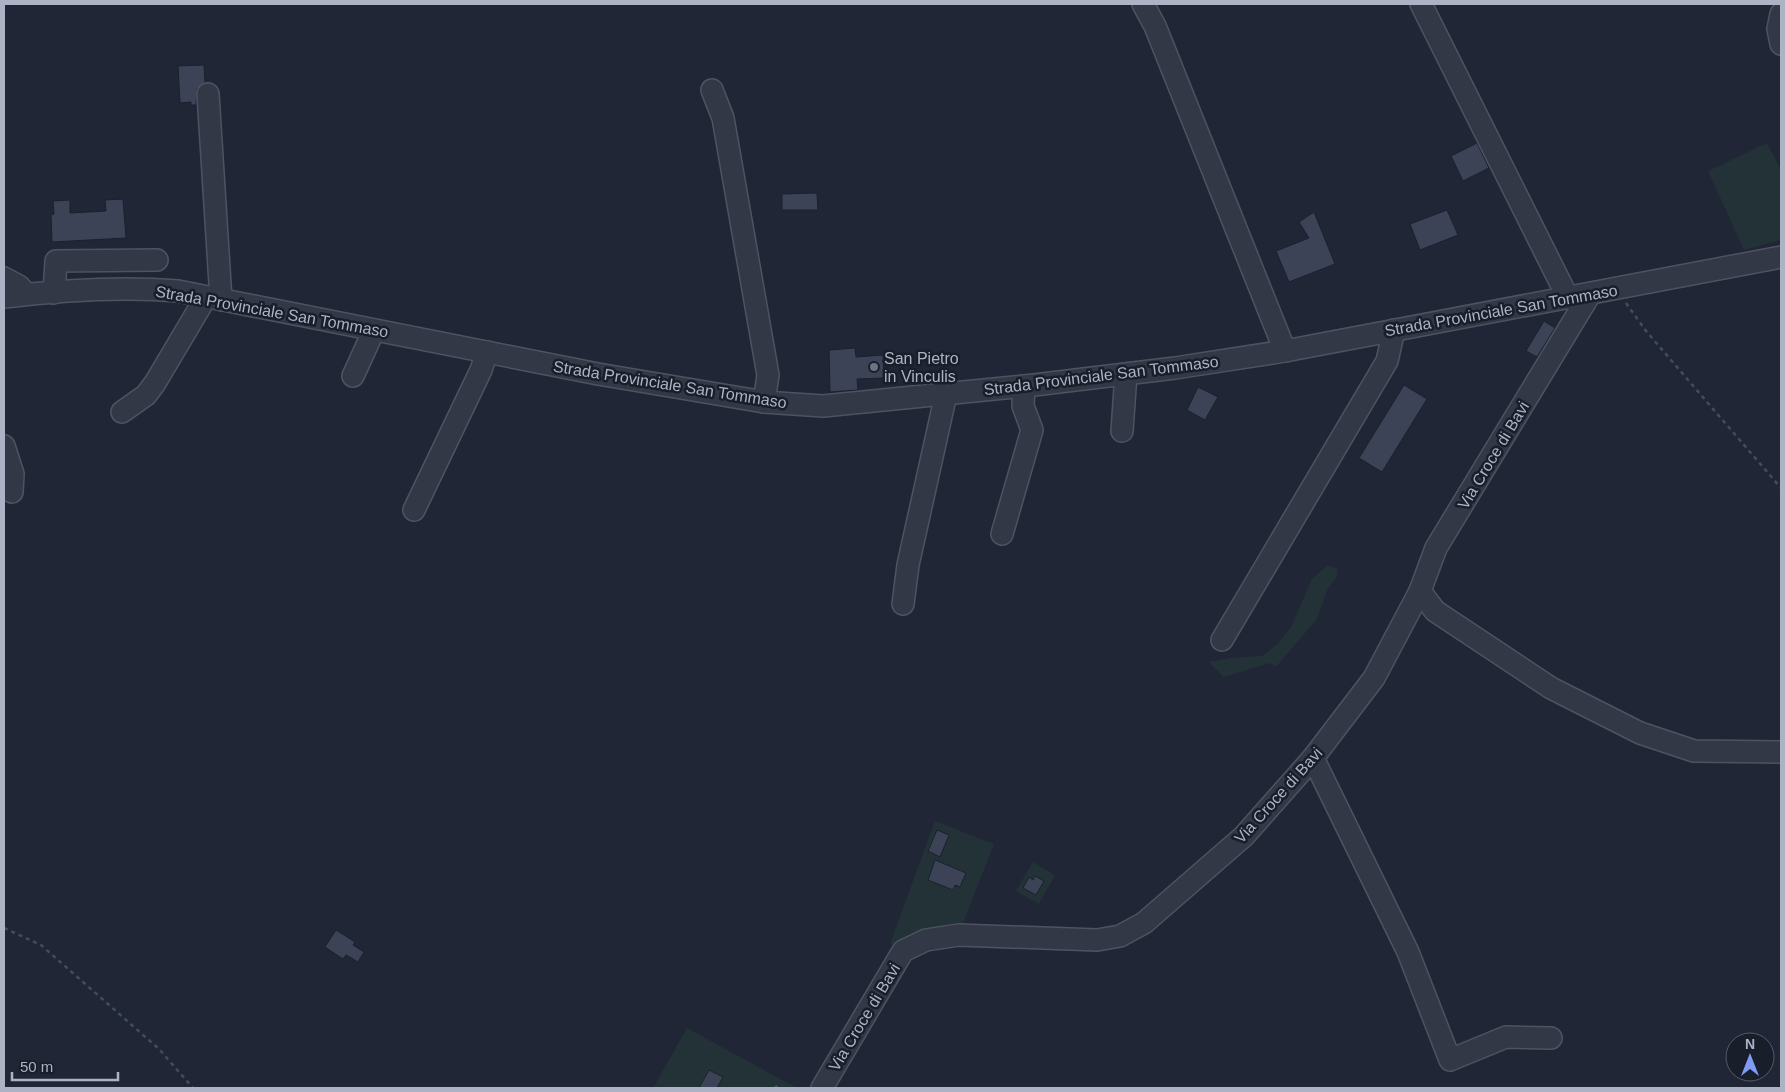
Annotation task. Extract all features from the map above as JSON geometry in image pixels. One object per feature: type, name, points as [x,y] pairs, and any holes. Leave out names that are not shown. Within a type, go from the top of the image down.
[{"type":"street","points":[[1144,4],[1285,351]]},
{"type":"street","points":[[1421,4],[1568,298]]},
{"type":"street","points":[[1781,14],[1778,29],[1781,44]]},
{"type":"street","points":[[712,90],[723,118],[768,375],[764,402]]},
{"type":"street","points":[[122,412],[146,395],[213,298],[208,94]]},
{"type":"street","name":"Strada Provinciale San Tommaso","points":[[4,297],[54,292],[138,288],[213,298],[598,374],[764,402],[823,406],[1126,374],[1285,351],[1781,257]]},
{"type":"street","points":[[54,292],[56,262],[157,260]]},
{"type":"street","points":[[4,278],[20,286],[26,294]]},
{"type":"street","name":"Via Croce di Bavi","points":[[822,1088],[903,951],[926,940],[959,935],[1097,940],[1120,936],[1144,924],[1244,836],[1313,758],[1374,678],[1420,591],[1436,548],[1590,294]]},
{"type":"street","points":[[353,376],[374,330]]},
{"type":"street","points":[[1222,640],[1387,361],[1394,330]]},
{"type":"street","points":[[414,510],[481,370],[487,352]]},
{"type":"street","points":[[1122,431],[1126,374]]},
{"type":"street","points":[[1002,534],[1032,430],[1023,406],[1024,386]]},
{"type":"street","points":[[903,604],[908,565],[946,394]]},
{"type":"street","points":[[4,446],[14,474],[12,492]]},
{"type":"street","points":[[1420,591],[1435,611],[1551,688],[1640,733],[1694,751],[1781,752]]},
{"type":"street","points":[[1313,758],[1408,952],[1450,1060],[1506,1037],[1550,1038]]},
{"type":"path","points":[[1619,288],[1628,308],[1781,488]]},
{"type":"path","points":[[4,928],[42,945],[159,1049],[193,1088]]},
{"type":"path","points":[[774,1088],[780,1084]]},
{"type":"shaded area","points":[[1767,143],[1781,170],[1781,240],[1744,250],[1708,171]]},
{"type":"shaded area","points":[[1328,565],[1338,569],[1336,578],[1327,590],[1317,619],[1276,667],[1270,663],[1224,677],[1209,662],[1230,658],[1262,656],[1279,643],[1291,627],[1312,579]]},
{"type":"shaded area","points":[[935,821],[994,844],[959,933],[900,946],[890,944]]},
{"type":"shaded area","points":[[1033,862],[1055,875],[1039,904],[1016,891]]},
{"type":"shaded area","points":[[687,1028],[797,1088],[653,1088]]},
{"type":"building","points":[[204,65],[205,82],[197,89],[196,105],[191,105],[191,102],[180,103],[178,66]]},
{"type":"building","points":[[1477,143],[1489,168],[1463,181],[1451,156]]},
{"type":"building","points":[[817,193],[818,210],[782,210],[782,194]]},
{"type":"building","points":[[123,199],[126,238],[52,242],[51,215],[54,214],[53,201],[70,200],[70,213],[106,211],[105,200]]},
{"type":"building","points":[[1447,210],[1458,235],[1420,250],[1410,224]]},
{"type":"building","points":[[1314,212],[1335,264],[1289,282],[1276,251],[1309,238],[1299,222]]},
{"type":"building","points":[[1544,321],[1555,328],[1537,357],[1526,351]]},
{"type":"building","points":[[855,348],[856,357],[883,355],[884,378],[857,379],[858,390],[830,392],[829,350]]},
{"type":"building","points":[[1404,385],[1427,399],[1382,472],[1359,458]]},
{"type":"building","points":[[1198,387],[1218,397],[1205,420],[1187,410]]},
{"type":"building","points":[[937,830],[949,835],[940,857],[928,851]]},
{"type":"building","points":[[935,860],[966,873],[960,887],[955,885],[953,890],[928,880]]},
{"type":"building","points":[[1035,876],[1044,881],[1036,895],[1023,888],[1029,877],[1033,880]]},
{"type":"building","points":[[336,930],[355,942],[353,945],[364,952],[358,962],[346,955],[343,959],[325,947]]},
{"type":"building","points":[[709,1070],[723,1077],[717,1088],[699,1088]]},
{"type":"place","name":"San Pietro in Vinculis","points":[[874,367]]}]
